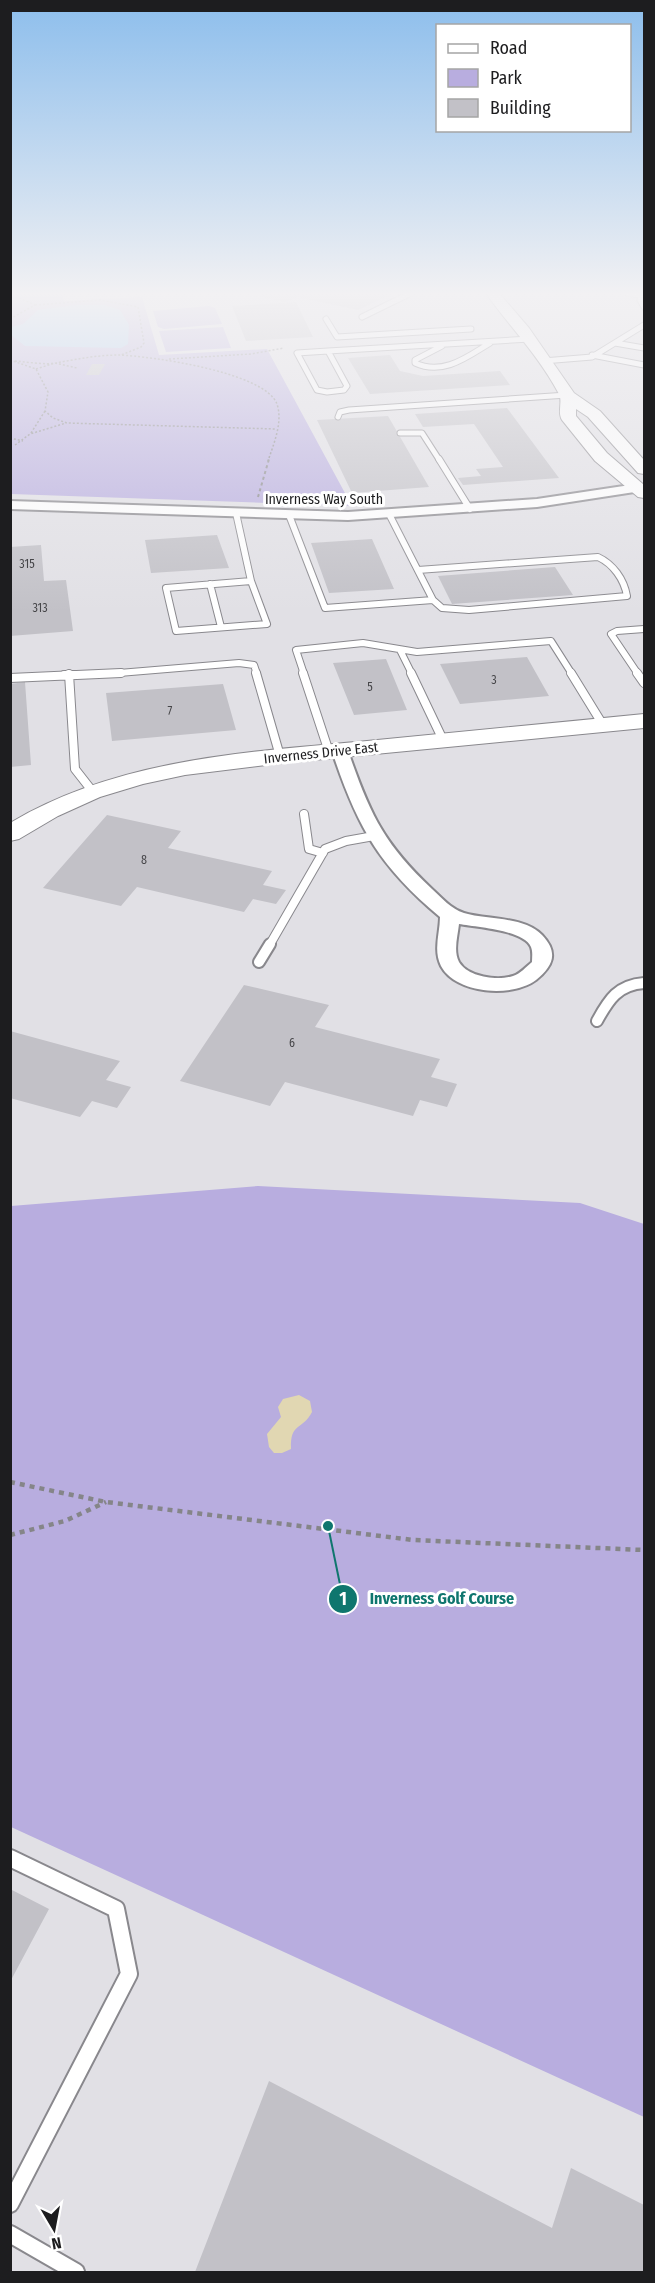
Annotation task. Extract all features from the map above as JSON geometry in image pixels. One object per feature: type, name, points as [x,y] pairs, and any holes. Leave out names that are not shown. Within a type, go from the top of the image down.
[{"type":"main road","points":[[568,399],[568,417],[601,458],[641,490]]},
{"type":"main road","points":[[573,399],[594,414],[629,455],[645,469]]},
{"type":"main road","name":"Inverness Drive East","points":[[10,834],[59,806],[93,792],[177,769],[280,756],[645,721]]},
{"type":"street","name":"Inverness Way South","points":[[10,505],[348,516],[470,509],[641,490]]},
{"type":"street","points":[[334,751],[374,836],[397,866],[449,914],[472,921],[514,927],[536,940],[543,956],[542,964],[521,981],[500,985],[471,980],[459,974],[447,958],[449,914]]},
{"type":"lane","points":[[338,417],[340,412],[349,410],[516,399]]},
{"type":"lane","points":[[400,433],[423,433],[470,509]]},
{"type":"lane","points":[[239,511],[251,581],[267,624],[176,631],[166,588],[251,581]]},
{"type":"lane","points":[[389,514],[433,600],[442,608],[470,610],[627,596],[626,588],[606,560],[598,557],[418,570]]},
{"type":"lane","points":[[289,515],[325,608],[433,600]]},
{"type":"lane","points":[[210,584],[221,627]]},
{"type":"lane","points":[[645,629],[617,631],[611,634],[645,683]]},
{"type":"lane","points":[[334,751],[296,650],[363,643],[417,652],[551,641],[603,725]]},
{"type":"lane","points":[[400,650],[443,740]]},
{"type":"lane","points":[[10,678],[107,674],[239,663],[254,665],[280,756]]},
{"type":"lane","points":[[69,674],[75,769],[93,792]]},
{"type":"lane","points":[[304,814],[309,849],[323,853]]},
{"type":"lane","points":[[259,962],[325,849],[346,840],[374,836]]},
{"type":"lane","points":[[597,1021],[614,992],[629,984],[645,983]]},
{"type":"lane","points":[[10,1858],[116,1909],[129,1974],[10,2204]]},
{"type":"lane","points":[[10,2234],[76,2272]]},
{"type":"path","points":[[15,445],[30,434],[45,411],[50,399]]},
{"type":"path","points":[[256,504],[280,420],[276,401],[273,399]]},
{"type":"path","points":[[45,411],[53,418],[67,423]]},
{"type":"path","points":[[30,434],[67,423],[276,429]]},
{"type":"path","points":[[10,438],[23,441]]},
{"type":"path","points":[[10,1482],[106,1502],[413,1540],[645,1550]]},
{"type":"path","points":[[10,1535],[65,1521],[106,1502]]},
{"type":"green space","points":[[11,399],[294,399],[352,506],[11,494]]},
{"type":"green space","points":[[258,1186],[580,1203],[644,1224],[644,2117],[11,1827],[11,1206]]},
{"type":"sand","points":[[299,1395],[310,1401],[312,1412],[292,1434],[291,1449],[282,1453],[274,1453],[269,1447],[267,1434],[281,1417],[278,1407],[283,1399]]},
{"type":"building","points":[[507,408],[559,478],[463,485],[458,478],[481,476],[476,469],[503,467],[474,424],[423,427],[415,414]]},
{"type":"building","points":[[388,416],[429,487],[352,493],[317,420]]},
{"type":"building","points":[[217,535],[229,568],[151,573],[145,540]]},
{"type":"building","points":[[372,539],[394,589],[329,593],[311,543]]},
{"type":"building","points":[[41,545],[44,581],[66,580],[73,631],[10,636],[10,547]]},
{"type":"building","points":[[555,567],[573,595],[452,604],[438,576]]},
{"type":"building","points":[[527,657],[549,696],[460,704],[440,664]]},
{"type":"building","points":[[386,659],[407,710],[354,715],[333,663]]},
{"type":"building","points":[[25,682],[31,765],[10,767],[10,684]]},
{"type":"building","points":[[223,684],[236,730],[112,741],[106,693]]},
{"type":"building","points":[[107,815],[181,831],[168,848],[272,871],[263,885],[286,890],[276,904],[253,899],[244,912],[137,887],[121,906],[43,888]]},
{"type":"building","points":[[244,985],[329,1005],[315,1027],[440,1059],[431,1077],[457,1084],[447,1107],[420,1100],[413,1116],[285,1082],[270,1106],[180,1081]]},
{"type":"building","points":[[10,1031],[120,1061],[106,1080],[131,1087],[117,1108],[92,1101],[80,1117],[10,1098]]},
{"type":"building","points":[[10,1889],[49,1909],[10,1982]]},
{"type":"building","points":[[269,2081],[552,2228],[571,2168],[644,2205],[644,2272],[195,2272]]},
{"type":"place","name":"Inverness Golf Course","points":[[328,1526]]}]
